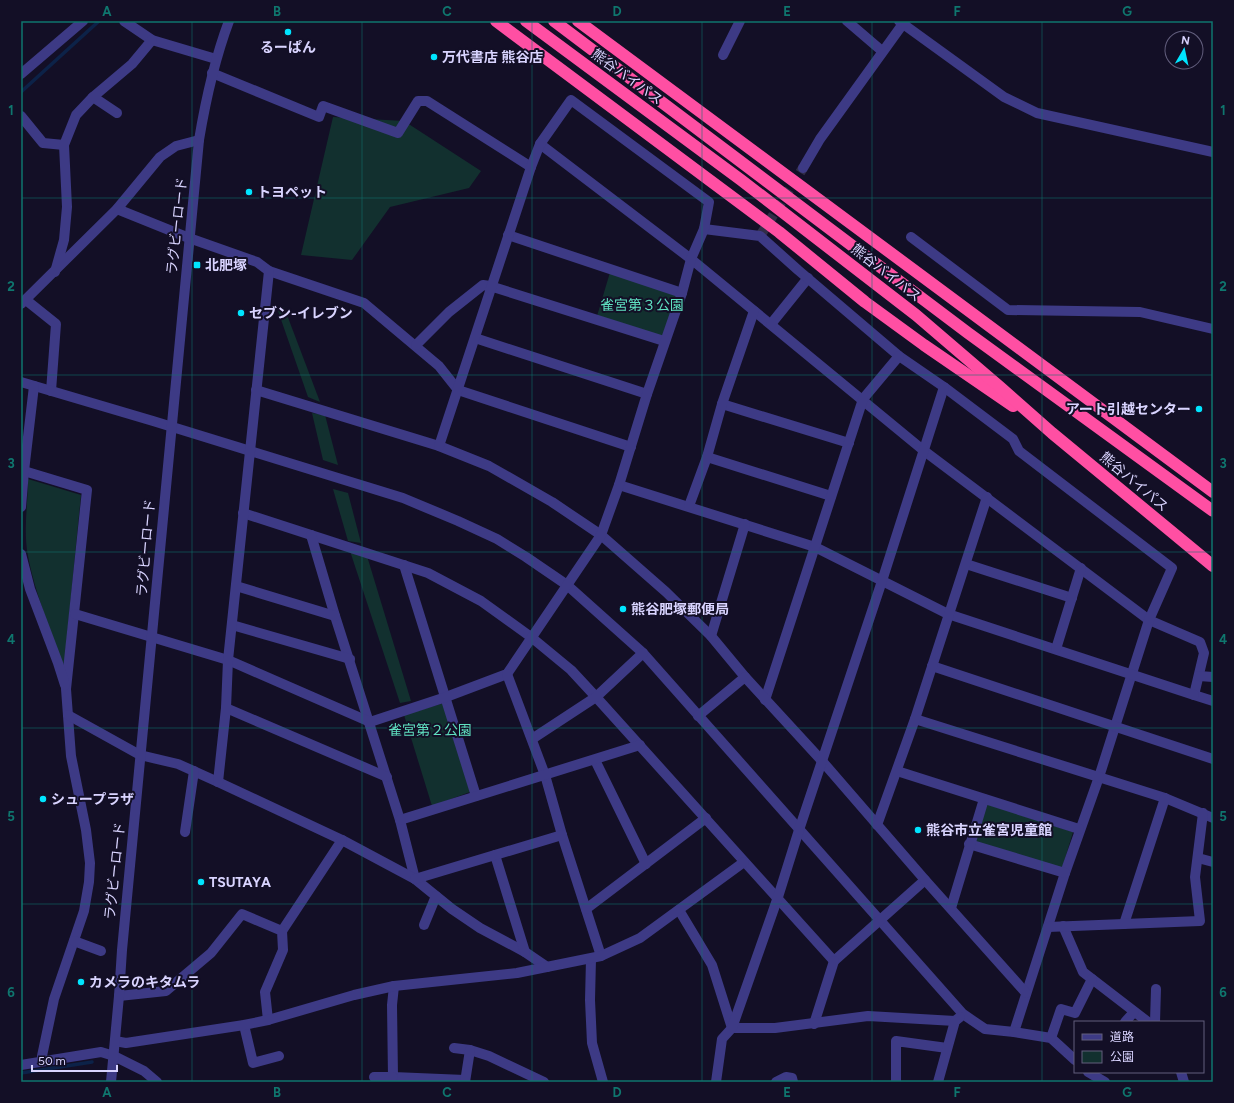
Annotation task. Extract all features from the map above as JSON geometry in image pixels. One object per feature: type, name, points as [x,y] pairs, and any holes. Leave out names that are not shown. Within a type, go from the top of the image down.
[{"type":"highway","points":[[496,21],[779,232],[866,302],[918,341],[1052,433]]},
{"type":"highway","name":"熊谷バイパス","points":[[526,21],[741,180],[916,315],[1000,386],[1052,433],[1213,566]]},
{"type":"highway","name":"熊谷バイパス","points":[[554,21],[968,333],[1213,511]]},
{"type":"highway","points":[[578,21],[1213,492]]},
{"type":"street","points":[[21,74],[83,21]]},
{"type":"street","points":[[124,21],[152,40],[216,59]]},
{"type":"street","name":"ラグビーロード","points":[[111,1082],[140,755],[199,140],[212,73],[229,21]]},
{"type":"street","points":[[723,55],[740,21]]},
{"type":"street","points":[[846,21],[882,51]]},
{"type":"street","points":[[803,168],[820,139],[902,22],[1004,97],[1037,113],[1213,152]]},
{"type":"street","points":[[55,272],[64,240],[67,207],[64,145],[76,114],[92,97],[132,64],[152,40]]},
{"type":"street","points":[[212,73],[319,117],[323,106],[398,133],[418,101],[427,101],[531,167]]},
{"type":"street","points":[[92,97],[117,113]]},
{"type":"street","points":[[75,614],[228,660],[370,722],[446,697],[507,674],[601,535],[619,485],[664,341],[682,293],[691,259],[704,229],[709,202],[570,100],[540,144],[531,167],[490,286],[458,390],[438,446]]},
{"type":"street","points":[[21,116],[43,143],[64,145]]},
{"type":"street","points":[[51,391],[56,324],[23,302],[117,209],[160,157],[176,146],[199,140]]},
{"type":"street","points":[[540,144],[691,259],[863,399],[923,450],[1149,620],[1200,642],[1204,653],[1194,695]]},
{"type":"street","points":[[117,209],[189,238],[257,262],[269,271],[364,303],[416,345],[439,366],[458,390],[631,447]]},
{"type":"street","points":[[704,229],[760,236],[899,356],[944,387],[1013,439],[1018,451],[1172,568],[1149,620],[1130,674],[1099,777],[1079,829],[1014,1032]]},
{"type":"street","points":[[508,235],[682,293]]},
{"type":"street","points":[[910,237],[1008,310],[1140,312],[1213,329]]},
{"type":"street","points":[[218,782],[226,708],[228,660],[269,271]]},
{"type":"street","points":[[770,324],[808,278]]},
{"type":"street","points":[[416,345],[449,312],[483,285],[664,341]]},
{"type":"street","points":[[689,506],[707,457],[722,404],[754,310]]},
{"type":"street","points":[[475,338],[647,394]]},
{"type":"street","points":[[765,700],[863,399],[899,356]]},
{"type":"street","points":[[21,382],[403,498],[458,520],[497,539],[567,585],[643,653],[963,1014],[985,1028],[1051,1038],[1074,1059]]},
{"type":"street","points":[[21,501],[34,386]]},
{"type":"street","points":[[716,1082],[722,1039],[732,1028],[778,897],[944,387]]},
{"type":"street","points":[[256,390],[438,446],[489,466],[552,502],[601,535],[666,592],[711,636],[744,677],[822,761],[925,880],[1026,993]]},
{"type":"street","points":[[722,404],[849,443]]},
{"type":"street","points":[[707,457],[831,496]]},
{"type":"street","points":[[24,471],[87,490],[66,689],[70,756],[84,823],[90,862],[89,882],[84,911],[54,999],[42,1056],[43,1061]]},
{"type":"street","points":[[619,485],[815,547],[948,614],[1213,702]]},
{"type":"street","points":[[877,825],[915,719],[987,497]]},
{"type":"street","points":[[243,513],[428,573],[481,601],[531,637],[571,670],[596,696],[834,961]]},
{"type":"street","points":[[711,636],[745,524]]},
{"type":"street","points":[[311,535],[335,616],[350,659],[400,820],[415,879]]},
{"type":"street","points":[[21,554],[25,587],[58,663],[66,689]]},
{"type":"street","points":[[966,564],[1072,598]]},
{"type":"street","points":[[404,565],[476,796]]},
{"type":"street","points":[[1056,649],[1081,568]]},
{"type":"street","points":[[236,586],[335,616]]},
{"type":"street","points":[[232,625],[350,659]]},
{"type":"street","points":[[532,739],[596,696],[643,653]]},
{"type":"street","points":[[932,666],[1213,759]]},
{"type":"street","points":[[507,674],[545,775],[562,835],[601,956]]},
{"type":"street","points":[[1199,676],[1213,677]]},
{"type":"street","points":[[698,716],[744,677]]},
{"type":"street","points":[[226,708],[386,777]]},
{"type":"street","points":[[68,715],[140,755],[178,764],[342,840],[415,879],[452,909],[480,928],[524,952],[547,967]]},
{"type":"street","points":[[915,719],[1165,798],[1213,818]]},
{"type":"street","points":[[400,820],[640,745]]},
{"type":"street","points":[[595,760],[646,864]]},
{"type":"street","points":[[185,832],[194,771]]},
{"type":"street","points":[[897,771],[1079,829]]},
{"type":"street","points":[[1124,924],[1165,798]]},
{"type":"street","points":[[951,908],[984,799]]},
{"type":"street","points":[[1048,927],[1200,920],[1195,877],[1203,813]]},
{"type":"street","points":[[586,909],[706,818]]},
{"type":"street","points":[[415,879],[562,835]]},
{"type":"street","points":[[268,1020],[265,992],[283,950],[282,931],[342,840]]},
{"type":"street","points":[[970,844],[1065,874]]},
{"type":"street","points":[[495,855],[524,952]]},
{"type":"street","points":[[1198,858],[1213,862]]},
{"type":"street","points":[[115,1041],[126,1043],[244,1025],[268,1020],[354,995],[394,986],[518,973],[591,959],[640,938],[744,862]]},
{"type":"street","points":[[814,1024],[834,961],[925,880]]},
{"type":"street","points":[[424,925],[436,896]]},
{"type":"street","points":[[678,910],[712,965],[732,1028]]},
{"type":"street","points":[[119,996],[166,991],[211,953],[242,914],[282,931]]},
{"type":"street","points":[[1063,926],[1083,972],[1147,1021]]},
{"type":"street","points":[[74,942],[101,951]]},
{"type":"street","points":[[591,959],[590,1000],[592,1043],[603,1082]]},
{"type":"street","points":[[1051,1038],[1061,1009],[1075,1013],[1092,979]]},
{"type":"street","points":[[393,1077],[392,1006],[394,986]]},
{"type":"street","points":[[1155,1021],[1156,989]]},
{"type":"street","points":[[1126,1021],[1134,1012]]},
{"type":"street","points":[[938,1082],[955,1021],[963,1014]]},
{"type":"street","points":[[732,1028],[775,1028],[868,1016],[955,1021]]},
{"type":"street","points":[[244,1025],[253,1063],[278,1056]]},
{"type":"street","points":[[896,1082],[896,1041],[947,1048]]},
{"type":"street","points":[[454,1048],[470,1050],[488,1056],[544,1082]]},
{"type":"street","points":[[374,1077],[393,1077],[413,1080],[465,1081],[470,1050]]},
{"type":"street","points":[[21,1065],[101,1052],[114,1056],[144,1071],[157,1082]]},
{"type":"street","points":[[1090,1076],[1105,1082]]},
{"type":"street","points":[[776,1082],[786,1077],[792,1078],[793,1082]]},
{"type":"green space","points":[[333,117],[404,121],[481,171],[469,188],[390,207],[352,260],[301,255]]},
{"type":"green space","name":"雀宮第３公園","points":[[611,269],[678,291],[662,337],[597,316]]},
{"type":"green space","points":[[284,307],[320,402],[308,397],[277,308]]},
{"type":"green space","points":[[312,413],[325,415],[338,465],[323,460]]},
{"type":"green space","points":[[28,479],[81,495],[64,667],[39,598],[28,556],[26,527]]},
{"type":"green space","points":[[333,489],[348,493],[361,543],[348,541]]},
{"type":"green space","points":[[350,551],[367,556],[411,701],[400,703]]},
{"type":"green space","name":"雀宮第２公園","points":[[444,703],[470,792],[432,806],[404,715]]},
{"type":"green space","points":[[987,804],[1073,832],[1061,872],[975,843]]},
{"type":"waterway","points":[[21,92],[99,21]]},
{"type":"waterway","points":[[21,1073],[92,1062]]},
{"type":"tunnel","points":[[760,236],[803,168]]},
{"type":"place","name":"るーぱん","points":[[288,32]]},
{"type":"place","name":"万代書店 熊谷店","points":[[434,57]]},
{"type":"place","name":"トヨペット","points":[[249,192]]},
{"type":"place","name":"北肥塚","points":[[197,265]]},
{"type":"place","name":"セブン-イレブン","points":[[241,313]]},
{"type":"place","name":"アート引越センター","points":[[1199,409]]},
{"type":"place","name":"熊谷肥塚郵便局","points":[[623,609]]},
{"type":"place","name":"シュープラザ","points":[[43,799]]},
{"type":"place","name":"熊谷市立雀宮児童館","points":[[918,830]]},
{"type":"place","name":"TSUTAYA","points":[[201,882]]},
{"type":"place","name":"カメラのキタムラ","points":[[81,982]]}]
